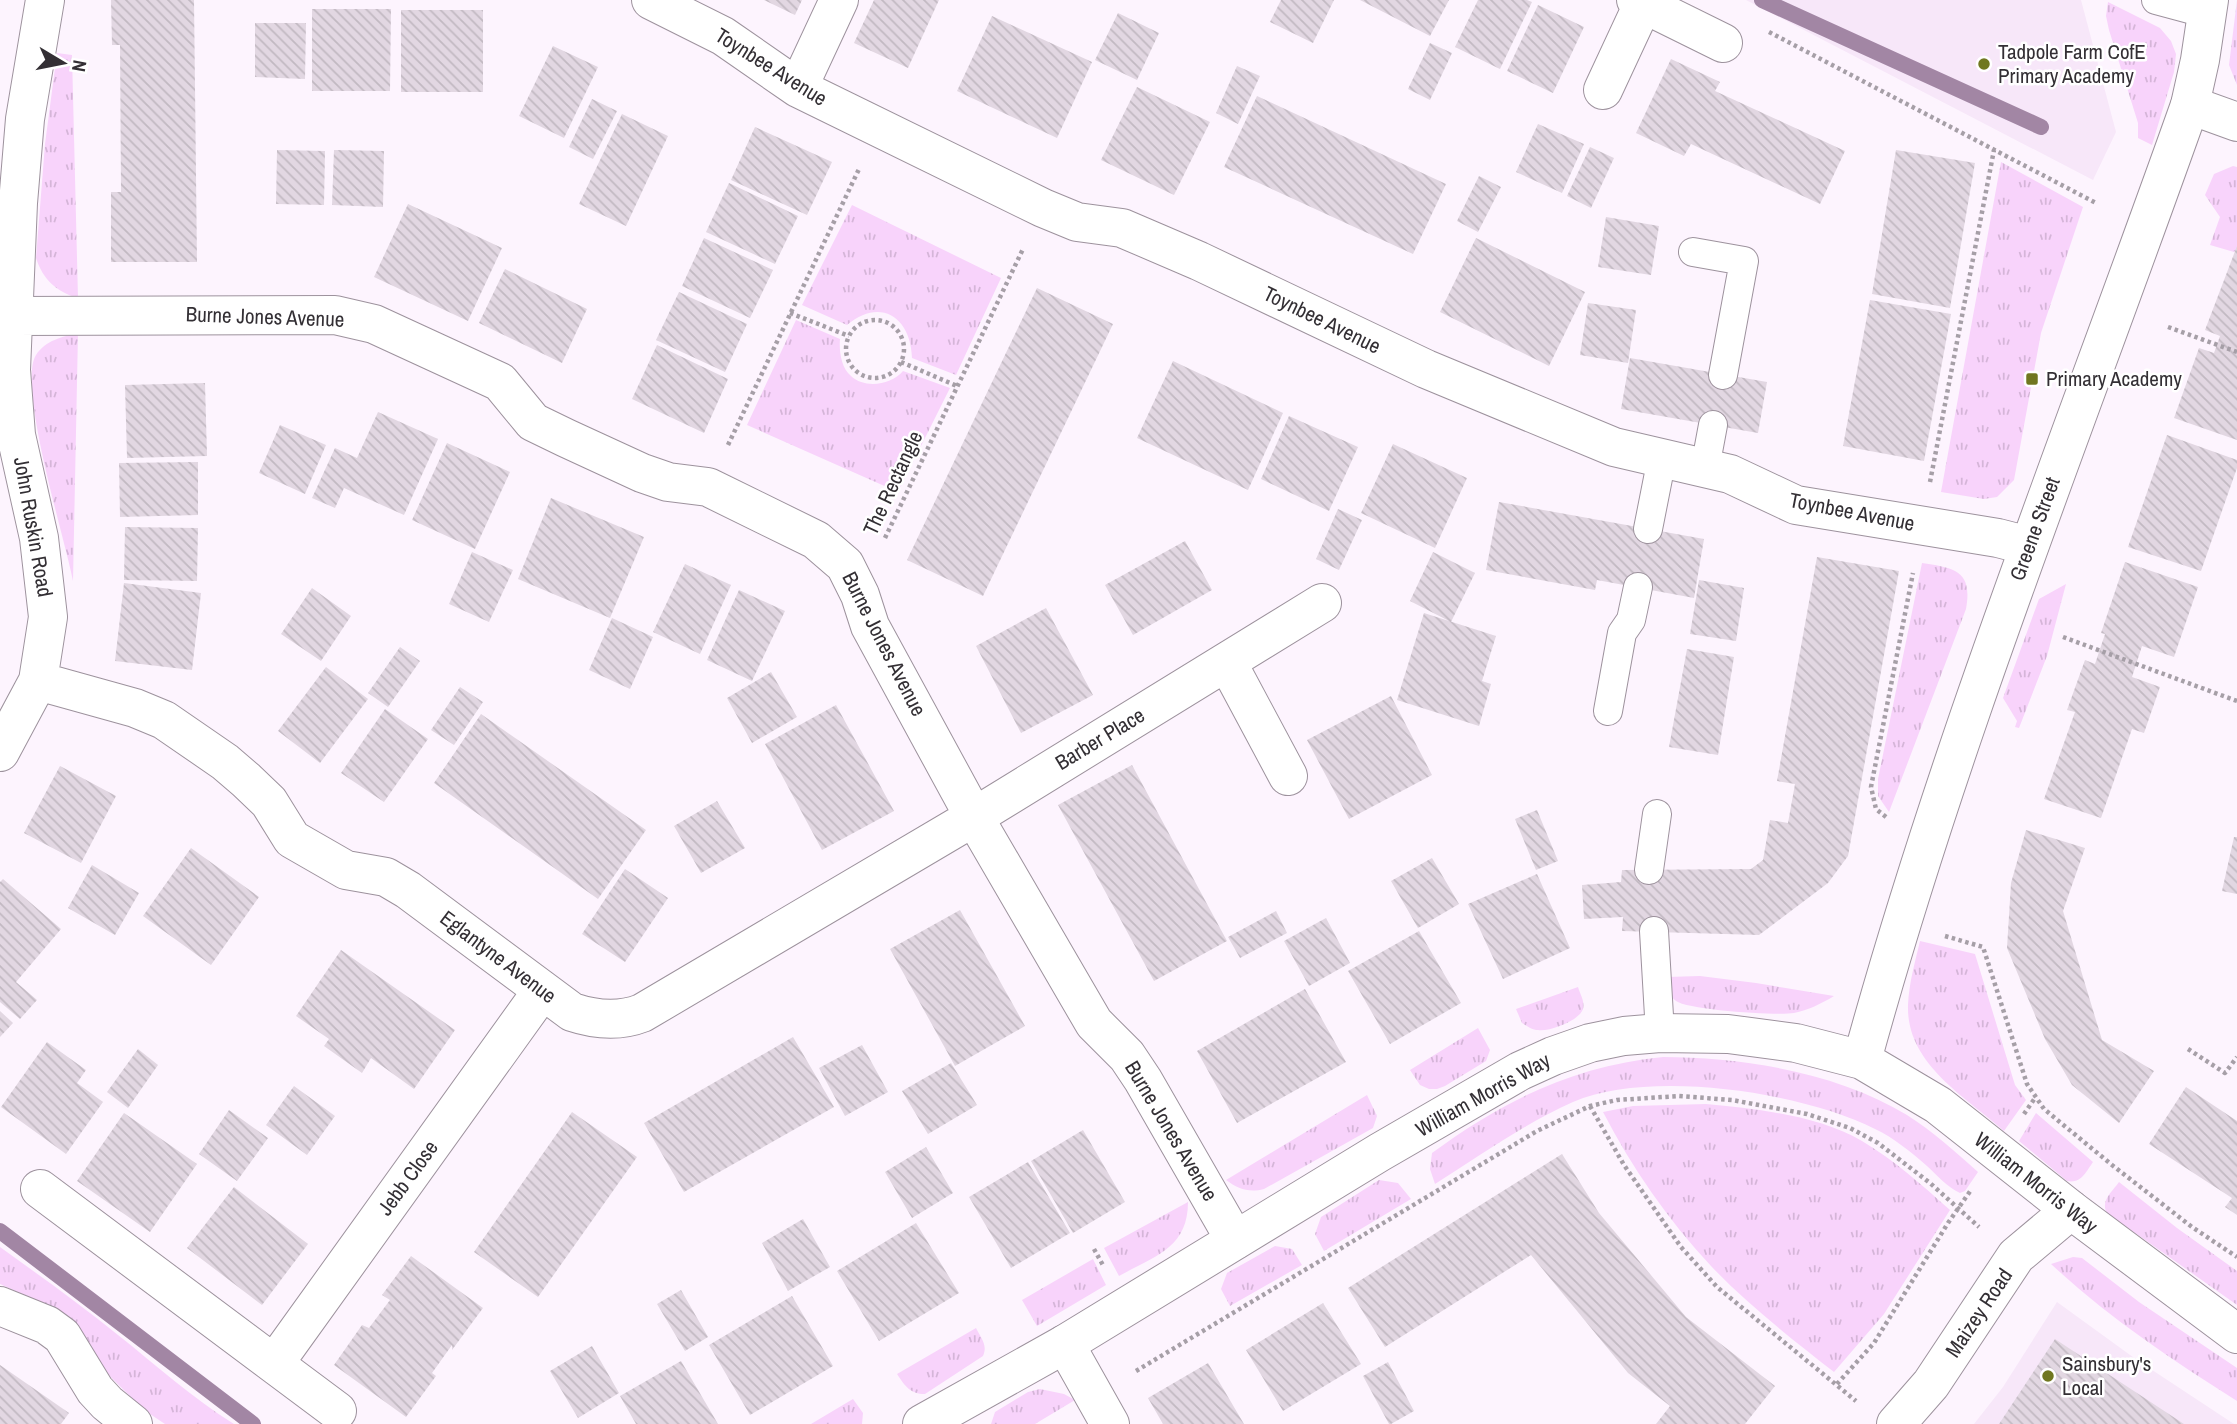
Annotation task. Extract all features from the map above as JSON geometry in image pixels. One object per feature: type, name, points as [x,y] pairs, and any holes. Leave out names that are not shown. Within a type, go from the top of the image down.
[{"type":"street","name":"John Ruskin Road","points":[[0,752],[38,681],[48,617],[39,538],[16,435],[6,370],[25,119],[45,0]]},
{"type":"street","name":"Toynbee Avenue","points":[[651,0],[723,36],[798,88],[1043,208],[1077,222],[1122,228],[1199,261],[1426,369],[1614,447],[1730,474],[1796,505],[1998,538],[2029,546]]},
{"type":"street","points":[[798,88],[839,0]]},
{"type":"street","points":[[1603,90],[1640,2],[1723,43]]},
{"type":"street","name":"Greene Street","points":[[1862,1060],[1904,911],[1947,781],[2029,546],[2190,105],[2208,7]]},
{"type":"street","points":[[2190,105],[2237,122]]},
{"type":"street","name":"Burne Jones Avenue","points":[[12,316],[335,315],[374,324],[500,382],[533,422],[642,473],[667,482],[708,487],[816,540],[845,565],[860,596],[870,626],[974,817],[1094,1023],[1127,1056],[1143,1080],[1236,1240]]},
{"type":"street","name":"Barber Place","points":[[974,817],[1322,603]]},
{"type":"street","points":[[1227,662],[1288,776]]},
{"type":"street","name":"Eglantyne Avenue","points":[[38,681],[135,708],[164,720],[246,780],[269,802],[292,839],[346,870],[386,877],[408,890],[542,991],[572,1012],[589,1017],[627,1019],[635,1016],[974,817]]},
{"type":"street","name":"Jebb Close","points":[[274,1364],[542,991]]},
{"type":"street","name":"William Morris Way","points":[[922,1424],[1065,1344],[1380,1152],[1520,1071],[1553,1056],[1590,1044],[1624,1036],[1660,1033],[1728,1034],[1796,1043],[1862,1060],[1938,1105],[2071,1210],[2237,1334]]},
{"type":"street","points":[[40,1189],[337,1411]]},
{"type":"street","name":"Maizey Road","points":[[1881,1416],[1931,1384],[2016,1256],[2071,1210]]},
{"type":"street","points":[[0,1306],[47,1325],[62,1336],[95,1390],[132,1424]]},
{"type":"street","points":[[1065,1344],[1102,1410]]},
{"type":"lane","points":[[2156,0],[2208,7]]},
{"type":"lane","points":[[1693,252],[1744,261],[1723,375]]},
{"type":"lane","points":[[1705,468],[1713,425]]},
{"type":"lane","points":[[1648,529],[1662,458]]},
{"type":"lane","points":[[1608,711],[1622,633],[1631,620],[1638,587]]},
{"type":"lane","points":[[1649,870],[1657,814]]},
{"type":"lane","points":[[1654,931],[1660,1033]]},
{"type":"path","points":[[1723,43],[1737,15],[2096,203]]},
{"type":"path","points":[[708,487],[878,128]]},
{"type":"path","name":"The Rectangle","points":[[860,596],[901,501],[1043,208]]},
{"type":"path","points":[[790,313],[849,336]]},
{"type":"path","points":[[880,320],[888,323],[896,329],[904,345],[901,362],[895,371],[886,376],[866,377],[850,365],[846,345],[849,336],[861,323],[880,320]]},
{"type":"path","points":[[2168,327],[2237,352]]},
{"type":"path","points":[[901,362],[957,386]]},
{"type":"path","points":[[2063,637],[2237,701]]},
{"type":"path","points":[[1983,947],[2027,1084],[2044,1109],[2192,1227],[2237,1257]]},
{"type":"path","points":[[2188,1049],[2225,1073],[2237,1057]]},
{"type":"path","points":[[1102,1410],[1425,1196],[1537,1131],[1590,1106],[1617,1100],[1679,1096],[1732,1100],[1807,1114],[1850,1128],[1878,1143],[2016,1256]]},
{"type":"path","points":[[1590,1106],[1624,1165],[1681,1247],[1717,1287],[1881,1416]]},
{"type":"path","points":[[1837,1384],[1874,1343],[1997,1153]]},
{"type":"shaded area","name":"Tadpole Farm CofE Primary Academy","points":[[1746,0],[2081,0],[2116,132],[2093,180]]},
{"type":"shaded area","points":[[2057,1302],[2137,1360],[2234,1424],[1974,1424],[2003,1387]]},
{"type":"green space","points":[[2237,0],[2237,85],[2229,65]]},
{"type":"green space","points":[[2108,2],[2160,28],[2171,41],[2176,54],[2174,72],[2152,145],[2138,138],[2138,123],[2109,30],[2106,16]]},
{"type":"green space","points":[[57,53],[72,55],[78,298],[52,284],[36,258],[45,144]]},
{"type":"green space","points":[[2001,162],[2083,207],[2041,333],[2014,480],[1997,497],[1984,499],[1941,492]]},
{"type":"green space","points":[[2233,166],[2237,167],[2237,248],[2234,252],[2210,245],[2220,217],[2205,195],[2214,174]]},
{"type":"green space","points":[[852,205],[1001,278],[956,375],[912,358],[906,332],[892,316],[882,312],[871,313],[847,325],[802,305]]},
{"type":"green space","points":[[796,320],[840,339],[843,364],[848,373],[863,383],[878,384],[892,380],[903,371],[950,388],[898,492],[747,425]]},
{"type":"green space","points":[[78,333],[73,581],[37,429],[32,372],[36,355],[45,346]]},
{"type":"green space","points":[[1922,563],[1959,573],[1967,586],[1966,609],[1889,812],[1878,796],[1878,779]]},
{"type":"green space","points":[[2066,584],[2047,656],[2019,728],[2015,727],[2017,721],[2003,698],[2039,599]]},
{"type":"green space","points":[[1920,941],[1975,954],[2015,1085],[2026,1100],[2004,1131],[1956,1092],[1927,1062],[1917,1045],[1910,1026],[1908,1005]]},
{"type":"green space","points":[[1700,976],[1834,996],[1809,1008],[1785,1014],[1714,1010],[1673,999],[1667,977]]},
{"type":"green space","points":[[1578,987],[1583,1009],[1576,1018],[1543,1030],[1522,1023],[1516,1009]]},
{"type":"green space","points":[[1478,1028],[1490,1050],[1486,1061],[1437,1089],[1420,1085],[1410,1070]]},
{"type":"green space","points":[[1663,1057],[1757,1064],[1790,1070],[1851,1088],[1907,1115],[1978,1172],[1965,1191],[1960,1193],[1896,1141],[1844,1116],[1768,1095],[1683,1086],[1642,1087],[1605,1092],[1573,1102],[1520,1130],[1435,1184],[1430,1169],[1432,1153],[1486,1117],[1541,1088],[1570,1077],[1599,1068]]},
{"type":"green space","points":[[1367,1095],[1377,1116],[1373,1128],[1264,1189],[1244,1189],[1226,1180]]},
{"type":"green space","points":[[1706,1104],[1806,1119],[1844,1132],[1885,1156],[1950,1210],[1884,1314],[1834,1372],[1755,1308],[1695,1248],[1652,1193],[1603,1112],[1633,1106]]},
{"type":"green space","points":[[2036,1113],[2093,1162],[2080,1179],[2067,1181],[2019,1141]]},
{"type":"green space","points":[[1379,1180],[1398,1183],[1411,1199],[1324,1251],[1315,1234],[1321,1217]]},
{"type":"green space","points":[[2119,1182],[2237,1271],[2237,1305],[2107,1213],[2106,1201]]},
{"type":"green space","points":[[1188,1202],[1187,1218],[1176,1240],[1157,1256],[1119,1276],[1104,1248]]},
{"type":"green space","points":[[1275,1246],[1292,1249],[1302,1265],[1230,1306],[1221,1289],[1227,1273]]},
{"type":"green space","points":[[0,1247],[234,1424],[165,1424],[144,1410],[31,1298],[0,1284]]},
{"type":"green space","points":[[2073,1257],[2082,1258],[2139,1302],[2237,1368],[2237,1401],[2141,1337],[2051,1264]]},
{"type":"green space","points":[[1093,1259],[1106,1285],[1037,1326],[1022,1300]]},
{"type":"green space","points":[[976,1328],[984,1345],[983,1356],[925,1394],[915,1393],[908,1388],[897,1374]]},
{"type":"green space","points":[[1040,1389],[1064,1394],[1075,1400],[1035,1424],[991,1424],[995,1412],[1028,1392]]},
{"type":"green space","points":[[853,1399],[863,1413],[862,1424],[811,1424]]},
{"type":"building","points":[[111,0],[194,0],[197,262],[111,262],[111,192],[121,192],[120,45],[112,45]]},
{"type":"building","points":[[764,0],[802,0],[795,15]]},
{"type":"building","points":[[874,0],[939,0],[908,68],[854,43]]},
{"type":"building","points":[[1281,0],[1334,0],[1313,43],[1270,22]]},
{"type":"building","points":[[1360,0],[1449,0],[1430,36]]},
{"type":"building","points":[[1478,0],[1532,2],[1500,69],[1455,47]]},
{"type":"building","points":[[1538,5],[1584,27],[1553,93],[1507,71]]},
{"type":"building","points":[[312,9],[391,9],[390,91],[312,91]]},
{"type":"building","points":[[401,10],[483,10],[483,92],[401,92]]},
{"type":"building","points":[[1118,13],[1159,33],[1137,80],[1095,60]]},
{"type":"building","points":[[992,16],[1092,62],[1057,138],[957,91]]},
{"type":"building","points":[[255,23],[306,23],[305,79],[255,77]]},
{"type":"building","points":[[1430,43],[1452,53],[1430,100],[1408,89]]},
{"type":"building","points":[[553,46],[598,67],[564,138],[519,116]]},
{"type":"building","points":[[1671,59],[1720,82],[1715,91],[1845,151],[1820,204],[1691,144],[1684,156],[1636,133]]},
{"type":"building","points":[[1237,66],[1260,76],[1238,124],[1216,113]]},
{"type":"building","points":[[1137,87],[1210,122],[1174,195],[1101,160]]},
{"type":"building","points":[[1257,96],[1446,184],[1413,254],[1224,167]]},
{"type":"building","points":[[592,99],[617,111],[593,159],[569,147]]},
{"type":"building","points":[[622,114],[668,136],[626,226],[579,204]]},
{"type":"building","points":[[1538,124],[1584,144],[1562,193],[1516,172]]},
{"type":"building","points":[[755,127],[832,162],[807,215],[731,180]]},
{"type":"building","points":[[1590,147],[1614,158],[1591,208],[1567,196]]},
{"type":"building","points":[[277,150],[325,151],[324,205],[276,204]]},
{"type":"building","points":[[334,150],[384,151],[383,207],[332,205]]},
{"type":"building","points":[[1896,150],[1975,163],[1950,308],[1872,294]]},
{"type":"building","points":[[1479,176],[1501,187],[1478,232],[1457,221]]},
{"type":"building","points":[[729,183],[798,216],[775,264],[706,232]]},
{"type":"building","points":[[408,204],[502,248],[468,321],[374,277]]},
{"type":"building","points":[[1606,217],[1659,226],[1651,275],[1598,267]]},
{"type":"building","points":[[704,238],[773,270],[750,318],[682,286]]},
{"type":"building","points":[[1476,238],[1585,292],[1549,366],[1440,312]]},
{"type":"building","points":[[2237,246],[2237,440],[2174,418],[2199,348],[2214,353],[2220,336],[2205,330]]},
{"type":"building","points":[[505,269],[587,309],[562,363],[479,323]]},
{"type":"building","points":[[1037,288],[1113,324],[983,596],[907,560]]},
{"type":"building","points":[[679,292],[747,324],[725,372],[656,340]]},
{"type":"building","points":[[1870,300],[1951,314],[1924,461],[1843,446]]},
{"type":"building","points":[[1588,303],[1636,310],[1628,363],[1580,355]]},
{"type":"building","points":[[657,345],[728,379],[704,433],[632,399]]},
{"type":"building","points":[[1630,358],[1767,382],[1758,433],[1621,409]]},
{"type":"building","points":[[1173,361],[1283,413],[1248,490],[1137,438]]},
{"type":"building","points":[[205,383],[207,456],[127,458],[125,385]]},
{"type":"building","points":[[378,412],[438,439],[404,515],[344,488],[335,508],[312,498],[335,448],[357,458]]},
{"type":"building","points":[[1289,416],[1358,447],[1329,511],[1261,479]]},
{"type":"building","points":[[280,425],[326,445],[305,494],[259,473]]},
{"type":"building","points":[[2167,435],[2237,460],[2237,468],[2201,571],[2128,547]]},
{"type":"building","points":[[447,443],[510,472],[475,549],[412,520]]},
{"type":"building","points":[[1393,444],[1467,478],[1435,548],[1361,513]]},
{"type":"building","points":[[198,462],[198,515],[120,517],[119,463]]},
{"type":"building","points":[[551,498],[644,537],[610,618],[518,579]]},
{"type":"building","points":[[1499,502],[1704,539],[1694,598],[1597,580],[1595,590],[1486,570]]},
{"type":"building","points":[[1338,509],[1362,520],[1339,570],[1316,559]]},
{"type":"building","points":[[125,527],[198,528],[197,581],[124,580]]},
{"type":"building","points":[[1185,541],[1212,590],[1133,635],[1105,585]]},
{"type":"building","points":[[472,552],[513,570],[489,622],[449,604]]},
{"type":"building","points":[[1433,552],[1475,573],[1451,622],[1410,601]]},
{"type":"building","points":[[1817,557],[1899,571],[1848,856],[1828,883],[1759,935],[1622,931],[1623,917],[1584,919],[1582,885],[1621,882],[1622,870],[1751,869],[1763,860],[1770,820],[1788,823],[1795,784],[1777,781]]},
{"type":"building","points":[[2125,562],[2198,587],[2174,657],[2142,646],[2132,677],[2160,687],[2144,733],[2132,729],[2101,818],[2044,799],[2075,712],[2067,710],[2085,660],[2095,664],[2105,634],[2101,633]]},
{"type":"building","points":[[685,564],[731,585],[700,654],[653,632]]},
{"type":"building","points":[[1699,580],[1744,588],[1736,641],[1690,634]]},
{"type":"building","points":[[124,583],[201,593],[192,670],[115,661]]},
{"type":"building","points":[[312,588],[351,616],[321,661],[281,634]]},
{"type":"building","points":[[739,590],[785,611],[752,681],[707,660]]},
{"type":"building","points":[[1046,608],[1093,695],[1021,733],[976,646]]},
{"type":"building","points":[[1424,613],[1496,636],[1482,681],[1491,684],[1479,726],[1397,700]]},
{"type":"building","points":[[612,618],[653,637],[630,689],[589,670]]},
{"type":"building","points":[[400,647],[420,661],[388,707],[368,693]]},
{"type":"building","points":[[1687,649],[1734,657],[1718,755],[1669,747]]},
{"type":"building","points":[[326,667],[368,699],[320,763],[278,731]]},
{"type":"building","points":[[771,672],[797,717],[752,743],[727,698]]},
{"type":"building","points":[[460,687],[483,702],[454,745],[431,730]]},
{"type":"building","points":[[1391,696],[1432,775],[1349,819],[1307,740]]},
{"type":"building","points":[[836,705],[894,811],[822,850],[765,744]]},
{"type":"building","points":[[385,709],[428,739],[384,802],[341,773]]},
{"type":"building","points":[[481,714],[646,830],[598,899],[434,783]]},
{"type":"building","points":[[1132,765],[1227,941],[1154,981],[1058,805]]},
{"type":"building","points":[[60,766],[116,796],[81,863],[24,833]]},
{"type":"building","points":[[717,801],[745,848],[701,873],[674,826]]},
{"type":"building","points":[[1537,810],[1558,861],[1536,870],[1515,819]]},
{"type":"building","points":[[2026,830],[2085,848],[2063,911],[2102,1040],[2154,1071],[2119,1123],[2072,1085],[2045,1039],[2007,948],[2011,883]]},
{"type":"building","points":[[2234,837],[2237,837],[2237,894],[2222,891]]},
{"type":"building","points":[[191,848],[259,897],[211,965],[143,916]]},
{"type":"building","points":[[1432,858],[1459,904],[1418,928],[1391,881]]},
{"type":"building","points":[[92,865],[139,893],[115,935],[68,908]]},
{"type":"building","points":[[625,869],[668,898],[625,962],[582,934]]},
{"type":"building","points":[[1537,874],[1570,948],[1503,979],[1468,904]]},
{"type":"building","points":[[3,879],[61,929],[16,982],[37,1000],[20,1019],[0,1002],[0,882]]},
{"type":"building","points":[[960,910],[1025,1026],[955,1066],[890,949]]},
{"type":"building","points":[[1276,911],[1287,933],[1240,958],[1228,937]]},
{"type":"building","points":[[1326,918],[1350,963],[1309,986],[1284,941]]},
{"type":"building","points":[[1419,931],[1461,1003],[1390,1044],[1348,971]]},
{"type":"building","points":[[341,950],[455,1030],[414,1089],[371,1058],[362,1073],[324,1046],[329,1039],[296,1016]]},
{"type":"building","points":[[1305,989],[1346,1062],[1237,1123],[1197,1051]]},
{"type":"building","points":[[0,1011],[13,1023],[0,1037]]},
{"type":"building","points":[[793,1037],[834,1107],[684,1192],[644,1123]]},
{"type":"building","points":[[47,1042],[86,1070],[77,1083],[103,1102],[66,1154],[1,1107]]},
{"type":"building","points":[[862,1045],[888,1092],[845,1116],[819,1068]]},
{"type":"building","points":[[138,1049],[158,1065],[128,1108],[107,1092]]},
{"type":"building","points":[[951,1063],[977,1105],[928,1134],[902,1091]]},
{"type":"building","points":[[294,1086],[335,1116],[307,1155],[266,1125]]},
{"type":"building","points":[[2186,1087],[2237,1121],[2237,1215],[2225,1207],[2232,1198],[2149,1144]]},
{"type":"building","points":[[229,1110],[268,1138],[237,1181],[199,1154]]},
{"type":"building","points":[[572,1112],[637,1157],[538,1297],[474,1252]]},
{"type":"building","points":[[124,1113],[197,1164],[150,1232],[77,1181]]},
{"type":"building","points":[[1083,1130],[1125,1202],[1073,1233],[1031,1161]]},
{"type":"building","points":[[926,1147],[953,1193],[912,1218],[885,1172]]},
{"type":"building","points":[[1562,1154],[1599,1213],[1686,1317],[1775,1386],[1745,1424],[1656,1424],[1670,1406],[1628,1373],[1531,1255],[1385,1347],[1348,1288]]},
{"type":"building","points":[[1028,1162],[1070,1233],[1011,1268],[969,1197]]},
{"type":"building","points":[[234,1187],[308,1244],[262,1305],[187,1248]]},
{"type":"building","points":[[803,1219],[830,1267],[788,1291],[762,1243]]},
{"type":"building","points":[[916,1223],[959,1293],[879,1341],[837,1271]]},
{"type":"building","points":[[411,1256],[483,1308],[432,1373],[436,1376],[406,1417],[334,1365],[362,1325],[369,1328],[390,1300],[382,1295]]},
{"type":"building","points":[[681,1290],[708,1337],[685,1351],[657,1304]]},
{"type":"building","points":[[792,1296],[833,1366],[750,1415],[709,1345]]},
{"type":"building","points":[[1323,1303],[1361,1364],[1283,1411],[1246,1350]]},
{"type":"building","points":[[2055,1339],[2184,1424],[1999,1424]]},
{"type":"building","points":[[592,1346],[619,1393],[578,1418],[550,1371]]},
{"type":"building","points":[[681,1361],[718,1424],[636,1424],[620,1396]]},
{"type":"building","points":[[1388,1362],[1414,1411],[1391,1424],[1363,1376]]},
{"type":"building","points":[[1208,1363],[1244,1424],[1163,1424],[1148,1398]]},
{"type":"building","points":[[0,1365],[69,1413],[61,1424],[0,1424]]},
{"type":"waterway","points":[[1762,0],[2041,127]]},
{"type":"waterway","points":[[0,1231],[253,1424]]},
{"type":"place","name":"Tadpole Farm CofE Primary Academy","points":[[1984,64]]},
{"type":"place","name":"Primary Academy","points":[[2032,379]]},
{"type":"place","name":"Sainsbury's Local","points":[[2048,1376]]}]
